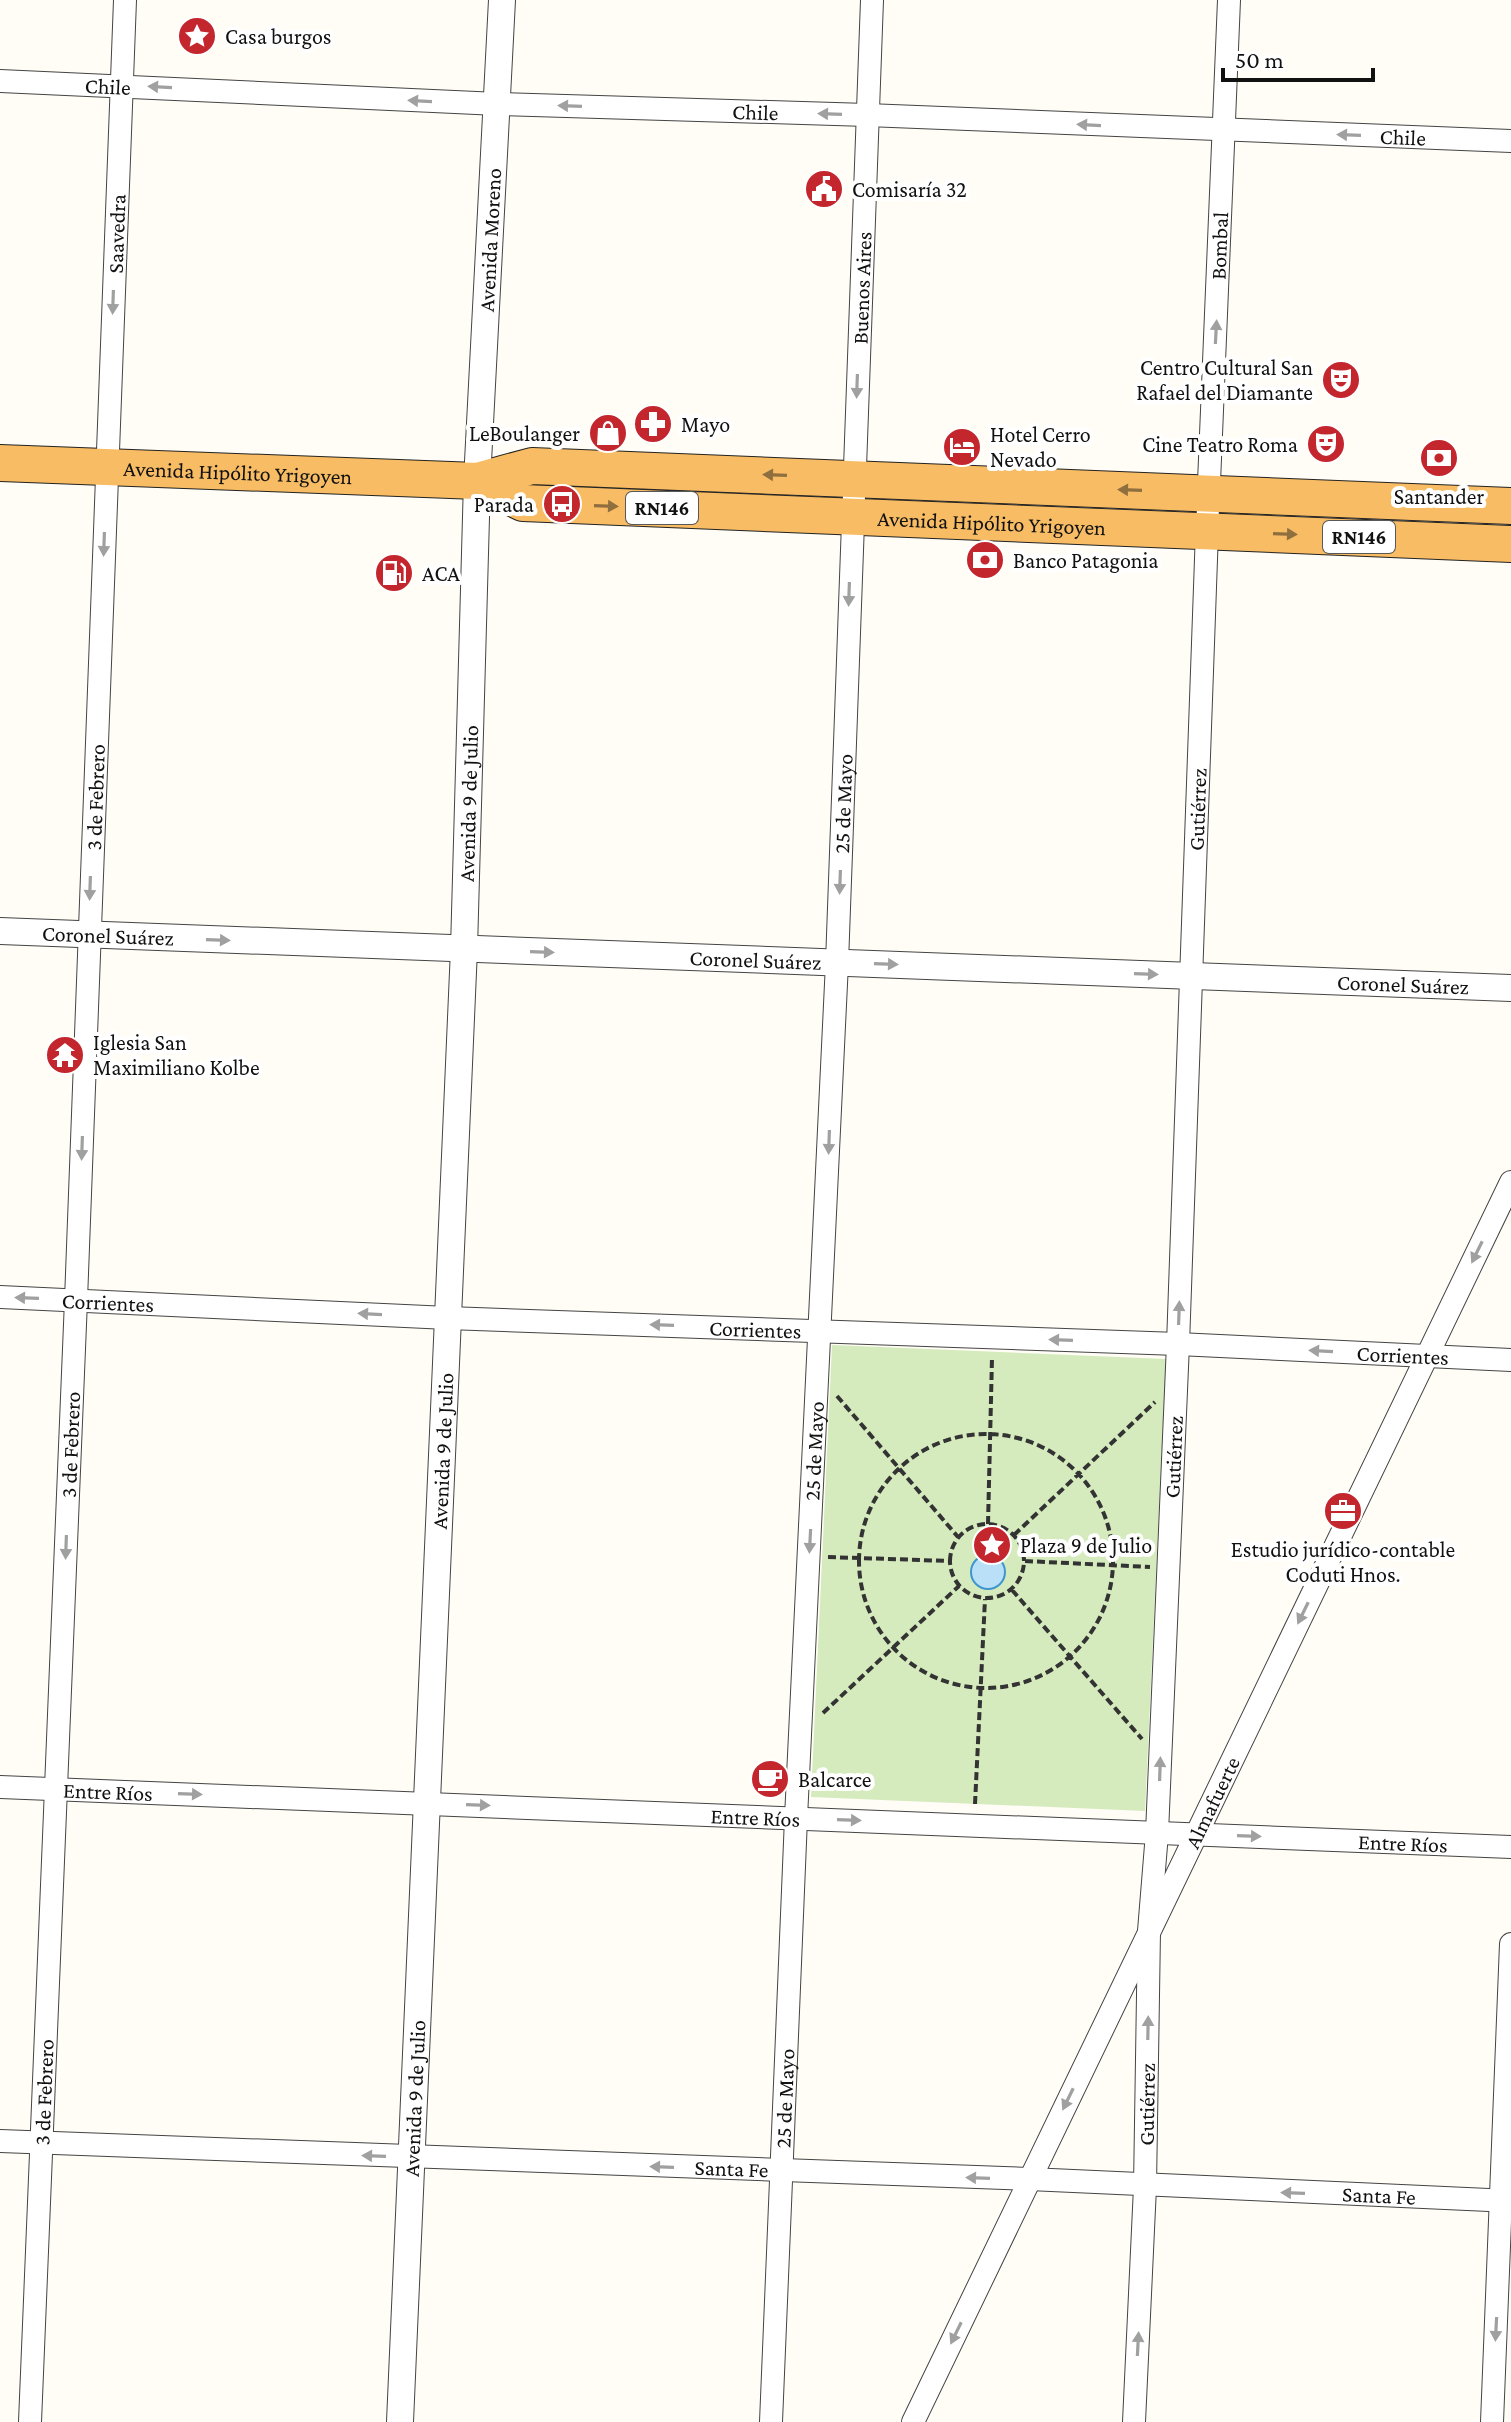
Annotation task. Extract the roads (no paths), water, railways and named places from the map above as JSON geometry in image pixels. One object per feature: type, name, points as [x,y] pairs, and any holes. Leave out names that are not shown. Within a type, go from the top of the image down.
[{"type":"highway","name":"Avenida Hipólito Yrigoyen","points":[[0,463],[477,481],[532,466],[1511,506]]},
{"type":"highway","name":"Avenida Hipólito Yrigoyen","points":[[477,481],[523,503],[1511,544]]},
{"type":"street","name":"Saavedra","points":[[107,466],[125,0]]},
{"type":"street","name":"Avenida Moreno","points":[[477,481],[502,0]]},
{"type":"street","name":"Buenos Aires","points":[[853,479],[872,0]]},
{"type":"street","name":"Bombal","points":[[1208,493],[1229,0]]},
{"type":"street","name":"Chile","points":[[0,81],[498,104],[867,115],[1511,141]]},
{"type":"street","name":"3 de Febrero","points":[[30,2422],[107,466]]},
{"type":"street","name":"25 de Mayo","points":[[771,2422],[837,963],[853,479]]},
{"type":"street","name":"Avenida 9 de Julio","points":[[400,2422],[464,949],[477,481]]},
{"type":"street","name":"Gutiérrez","points":[[1134,2422],[1145,2187],[1149,1931],[1157,1833],[1178,1344],[1208,493]]},
{"type":"street","name":"Coronel Suárez","points":[[0,931],[1511,988]]},
{"type":"street","name":"Almafuerte","points":[[913,2422],[1511,1182]]},
{"type":"street","name":"Corrientes","points":[[0,1297],[1511,1360]]},
{"type":"street","name":"Entre Ríos","points":[[0,1787],[1511,1847]]},
{"type":"street","points":[[1492,2422],[1506,2201],[1511,1944]]},
{"type":"street","name":"Santa Fe","points":[[0,2141],[1029,2179],[1145,2187],[1506,2201]]},
{"type":"water","points":[[988,1555],[1000,1560],[1005,1572],[1000,1584],[988,1589],[976,1584],[971,1572],[976,1560]]},
{"type":"place","name":"Casa burgos","points":[[197,36]]},
{"type":"place","name":"Comisaría 32","points":[[824,189]]},
{"type":"place","name":"Centro Cultural San Rafael del Diamante","points":[[1341,380]]},
{"type":"place","name":"Mayo","points":[[653,424]]},
{"type":"place","name":"LeBoulanger","points":[[608,433]]},
{"type":"place","name":"Cine Teatro Roma","points":[[1326,444]]},
{"type":"place","name":"Hotel Cerro Nevado","points":[[962,447]]},
{"type":"place","name":"Santander","points":[[1439,458]]},
{"type":"place","name":"Parada","points":[[562,504]]},
{"type":"place","name":"Banco Patagonia","points":[[985,560]]},
{"type":"place","name":"ACA","points":[[394,573]]},
{"type":"place","name":"Iglesia San Maximiliano Kolbe","points":[[65,1055]]},
{"type":"place","name":"Estudio jurídico-contable Coduti Hnos.","points":[[1343,1511]]},
{"type":"place","name":"Plaza 9 de Julio","points":[[992,1545]]},
{"type":"place","name":"Balcarce","points":[[770,1779]]}]
